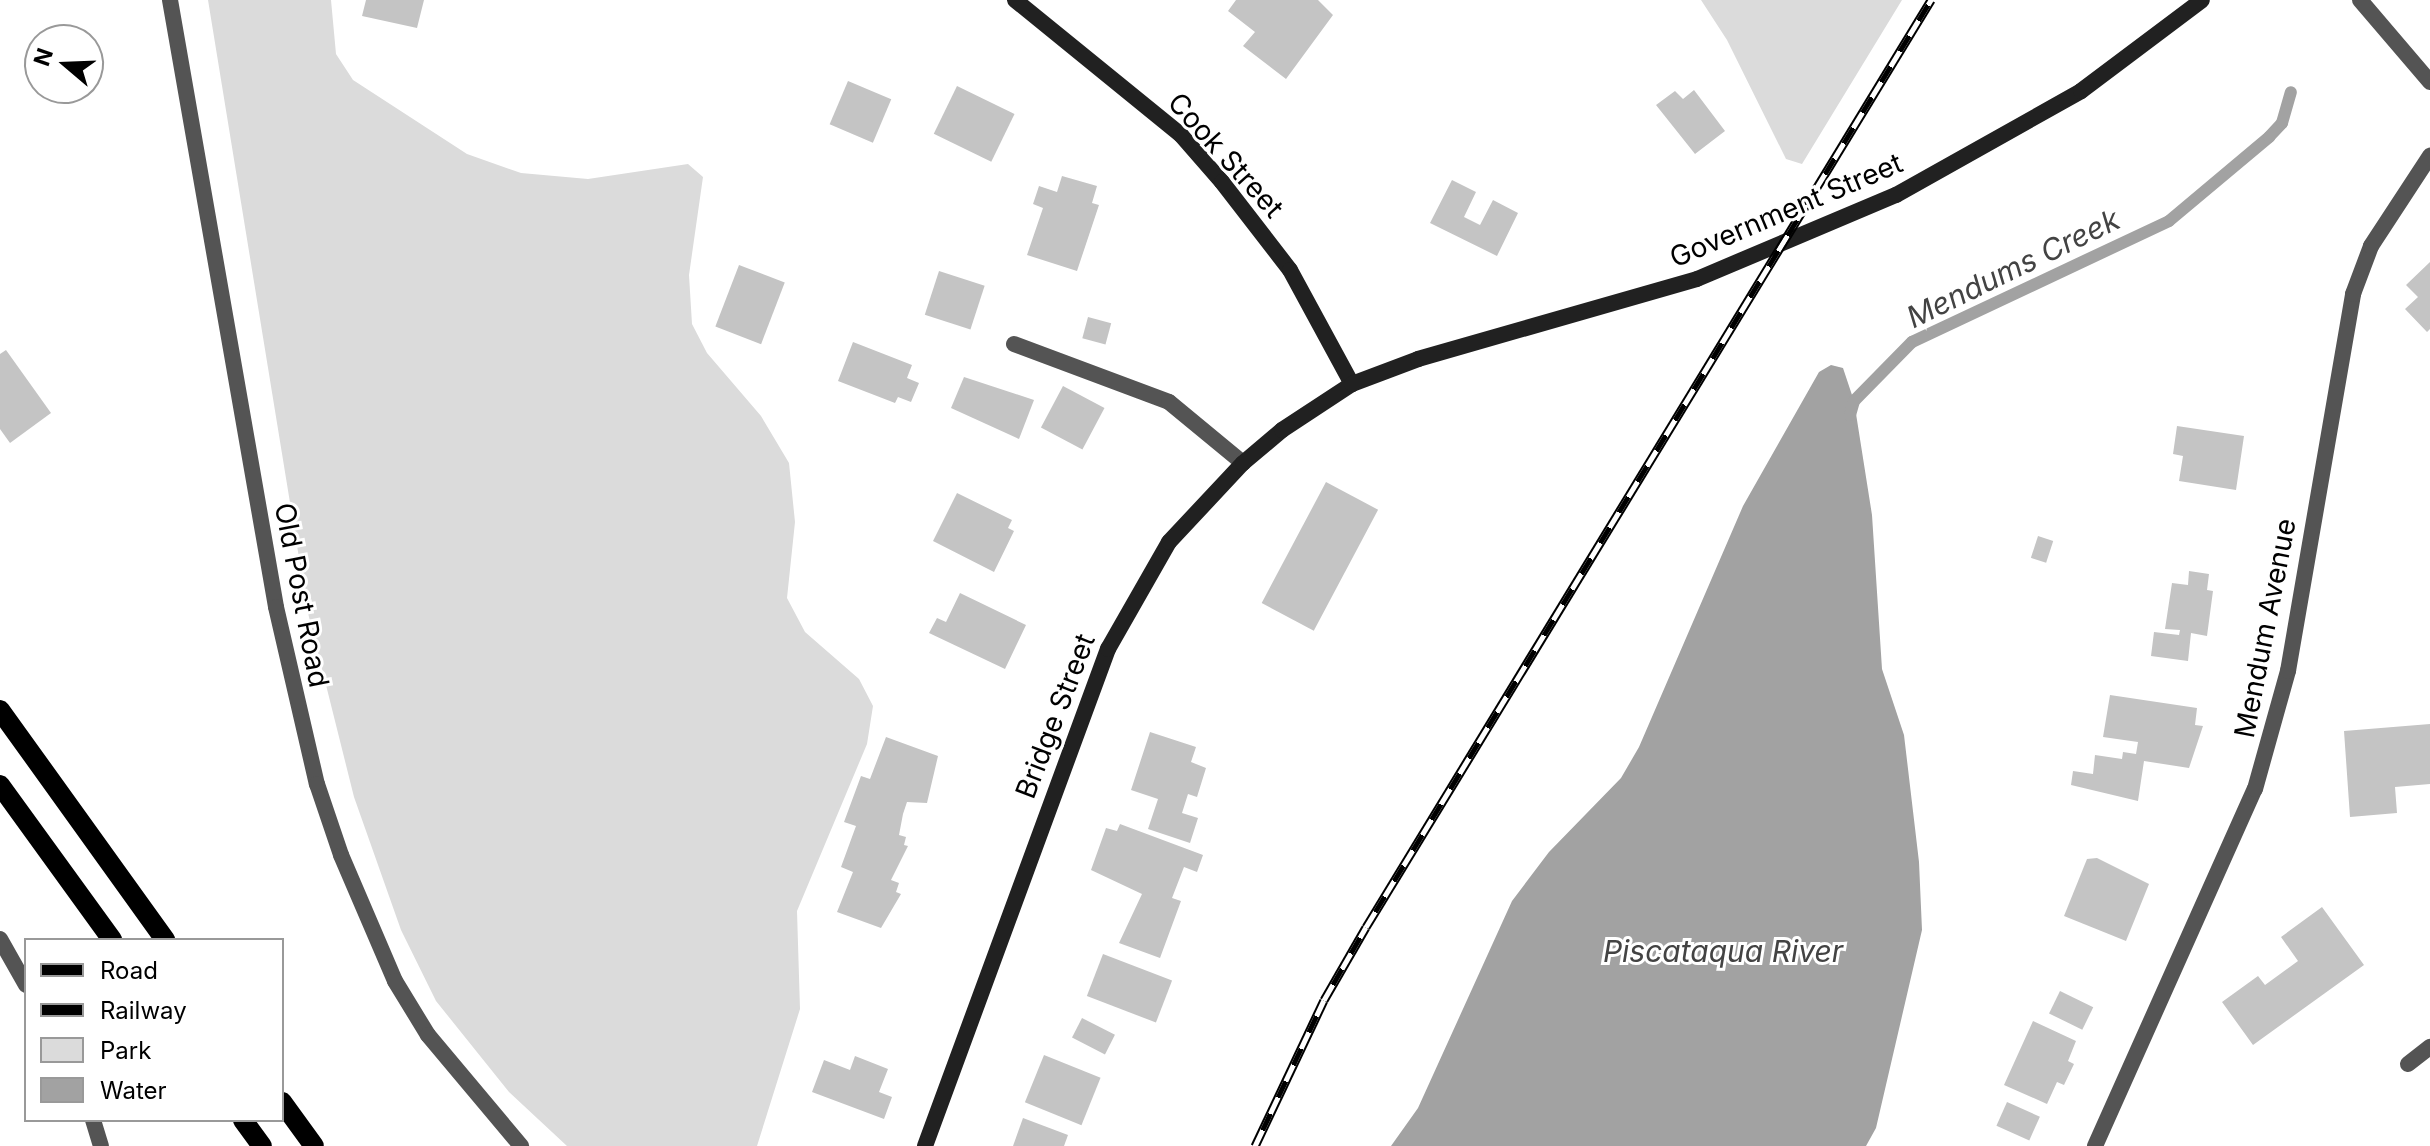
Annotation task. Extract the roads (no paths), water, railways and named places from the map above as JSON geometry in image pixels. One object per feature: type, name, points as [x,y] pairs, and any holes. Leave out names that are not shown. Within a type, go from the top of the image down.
[{"type":"main road","name":"Cook Street","points":[[1015,0],[1181,135],[1290,270],[1352,384]]},
{"type":"main road","name":"Government Street","points":[[1352,384],[1418,359],[1697,279],[1821,230],[2030,122],[2081,91],[2202,0]]},
{"type":"main road","name":"Bridge Street","points":[[925,1146],[1108,649],[1169,542],[1243,463],[1282,430],[1352,384]]},
{"type":"main road","points":[[0,710],[164,938]]},
{"type":"main road","points":[[0,785],[111,938]]},
{"type":"main road","points":[[284,1105],[314,1146]]},
{"type":"main road","points":[[244,1122],[262,1146]]},
{"type":"street","name":"Old Post Road","points":[[170,0],[276,607],[317,784],[341,855],[395,981],[428,1035],[521,1146]]},
{"type":"street","points":[[2360,0],[2430,82]]},
{"type":"street","name":"Mendum Avenue","points":[[2095,1146],[2255,789],[2288,671],[2353,294],[2371,246],[2430,156]]},
{"type":"street","points":[[1014,344],[1169,402],[1243,463]]},
{"type":"street","points":[[0,939],[24,981]]},
{"type":"street","points":[[2408,1064],[2430,1047]]},
{"type":"street","points":[[94,1122],[101,1146]]},
{"type":"water","name":"Piscataqua River","points":[[1831,365],[1843,368],[1854,401],[1872,515],[1882,669],[1904,735],[1919,862],[1922,930],[1876,1128],[1866,1146],[1391,1146],[1418,1108],[1512,901],[1549,852],[1621,778],[1639,747],[1743,506],[1819,372]]},
{"type":"waterway","name":"Mendums Creek","points":[[1850,415],[1854,401],[1912,342],[2169,221],[2269,137],[2282,123],[2291,92]]},
{"type":"railway","points":[[1255,1146],[1324,1000],[1366,927],[1931,0]]}]
